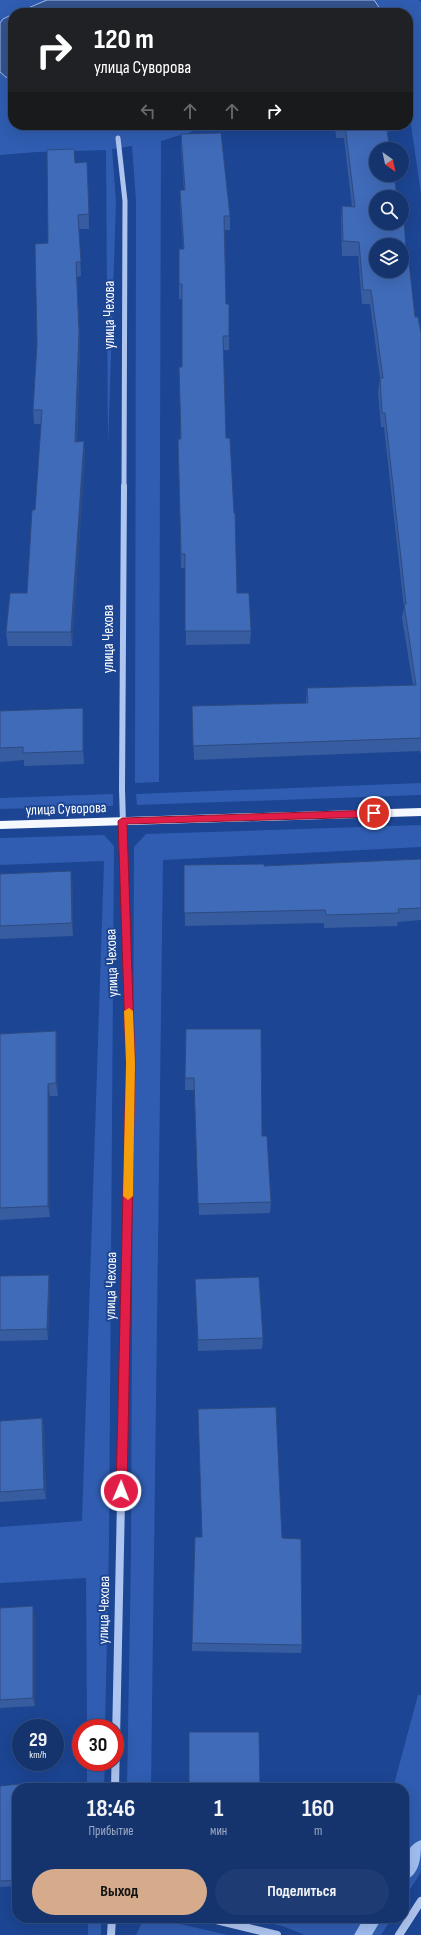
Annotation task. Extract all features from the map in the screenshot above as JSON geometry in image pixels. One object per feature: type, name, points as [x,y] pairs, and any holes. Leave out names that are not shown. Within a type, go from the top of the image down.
[{"type":"main road","name":"улица Суворова","points":[[0,825],[421,812]]},
{"type":"street","name":"улица Чехова","points":[[115,1783],[130,1063],[122,821],[125,201],[118,138]]},
{"type":"street","points":[[409,1920],[421,1901]]},
{"type":"street","points":[[111,1935],[112,1923]]},
{"type":"street","points":[[229,1923],[278,1935]]},
{"type":"street","points":[[399,1935],[407,1923]]},
{"type":"shaded area","points":[[0,0],[47,0],[26,8],[8,8],[8,16],[0,23]]},
{"type":"shaded area","points":[[47,0],[374,0],[380,8],[28,8]]},
{"type":"shaded area","points":[[374,0],[419,0],[421,2],[421,194],[412,130],[413,130],[413,8],[380,8]]},
{"type":"shaded area","points":[[8,16],[8,79],[0,72],[0,23],[3,19]]},
{"type":"shaded area","points":[[0,72],[8,79],[8,130],[197,130],[161,141],[159,782],[135,783],[136,201],[132,146],[112,149],[116,201],[108,448],[106,150],[37,152],[0,155]]},
{"type":"shaded area","points":[[421,783],[421,795],[137,805],[136,794]]},
{"type":"shaded area","points":[[113,794],[113,806],[0,809],[0,798]]},
{"type":"shaded area","points":[[421,825],[421,847],[163,860],[151,1783],[127,1783],[131,1554],[134,847],[146,834]]},
{"type":"shaded area","points":[[104,835],[114,846],[109,1544],[105,1719],[87,1719],[86,1578],[0,1583],[0,1527],[82,1521],[104,861],[0,865],[0,838]]},
{"type":"shaded area","points":[[418,1695],[421,1695],[421,1872],[409,1891],[409,1783],[394,1783]]},
{"type":"shaded area","points":[[87,1771],[105,1771],[104,1783],[87,1783]]},
{"type":"shaded area","points":[[88,1923],[101,1923],[101,1935],[88,1935]]},
{"type":"shaded area","points":[[142,1923],[175,1923],[228,1935],[136,1935]]},
{"type":"shaded area","points":[[270,1923],[389,1923],[381,1935],[305,1935]]},
{"type":"building","points":[[346,130],[387,130],[389,142],[369,142],[369,182],[395,182],[396,190],[369,190],[369,230],[405,230],[405,238],[369,238],[369,278],[409,278],[409,262],[415,317],[418,317],[421,333],[421,738],[193,746],[192,706],[308,703],[307,688],[416,685],[404,604],[406,604],[385,413],[382,413],[380,378],[383,378],[371,290],[363,290],[359,242],[343,241],[342,206],[355,207]]},
{"type":"building","points":[[221,133],[230,216],[224,216],[226,304],[229,304],[229,336],[223,336],[226,438],[230,438],[235,513],[237,593],[249,593],[251,631],[185,631],[185,554],[181,554],[178,439],[181,439],[179,367],[182,367],[182,284],[179,284],[179,249],[184,249],[180,190],[185,190],[181,134]]},
{"type":"building","points":[[74,149],[75,163],[87,162],[89,214],[78,215],[81,262],[76,262],[79,332],[75,442],[84,441],[71,632],[6,632],[10,593],[27,593],[32,510],[35,510],[42,410],[33,410],[37,344],[35,244],[48,243],[47,150]]},
{"type":"building","points":[[83,708],[83,751],[23,753],[23,747],[0,748],[0,711]]},
{"type":"building","points":[[421,859],[421,908],[398,909],[399,913],[326,915],[325,910],[184,913],[184,865],[264,864],[264,866]]},
{"type":"building","points":[[71,871],[72,923],[0,926],[0,874]]},
{"type":"building","points":[[186,1029],[261,1029],[262,1136],[267,1136],[271,1202],[198,1204],[194,1078],[185,1078]]},
{"type":"building","points":[[56,1031],[56,1083],[48,1084],[48,1206],[0,1208],[0,1034]]},
{"type":"building","points":[[49,1275],[47,1329],[0,1330],[0,1276]]},
{"type":"building","points":[[259,1277],[263,1338],[198,1340],[195,1279]]},
{"type":"building","points":[[276,1407],[282,1538],[301,1539],[302,1645],[192,1643],[195,1537],[202,1537],[198,1409]]},
{"type":"building","points":[[42,1418],[44,1489],[0,1492],[0,1421]]},
{"type":"building","points":[[33,1606],[33,1698],[0,1700],[0,1608]]},
{"type":"building","points":[[189,1732],[259,1732],[260,1783],[189,1783]]},
{"type":"building","points":[[12,1785],[12,1880],[0,1881],[0,1786]]},
{"type":"waterway","points":[[409,1866],[421,1848]]},
{"type":"waterway","points":[[362,1935],[370,1923]]},
{"type":"slow traffic","points":[[128,1196],[130,1063],[129,1011]]},
{"type":"route","points":[[121,1491],[130,1063],[122,821],[374,813]]}]
